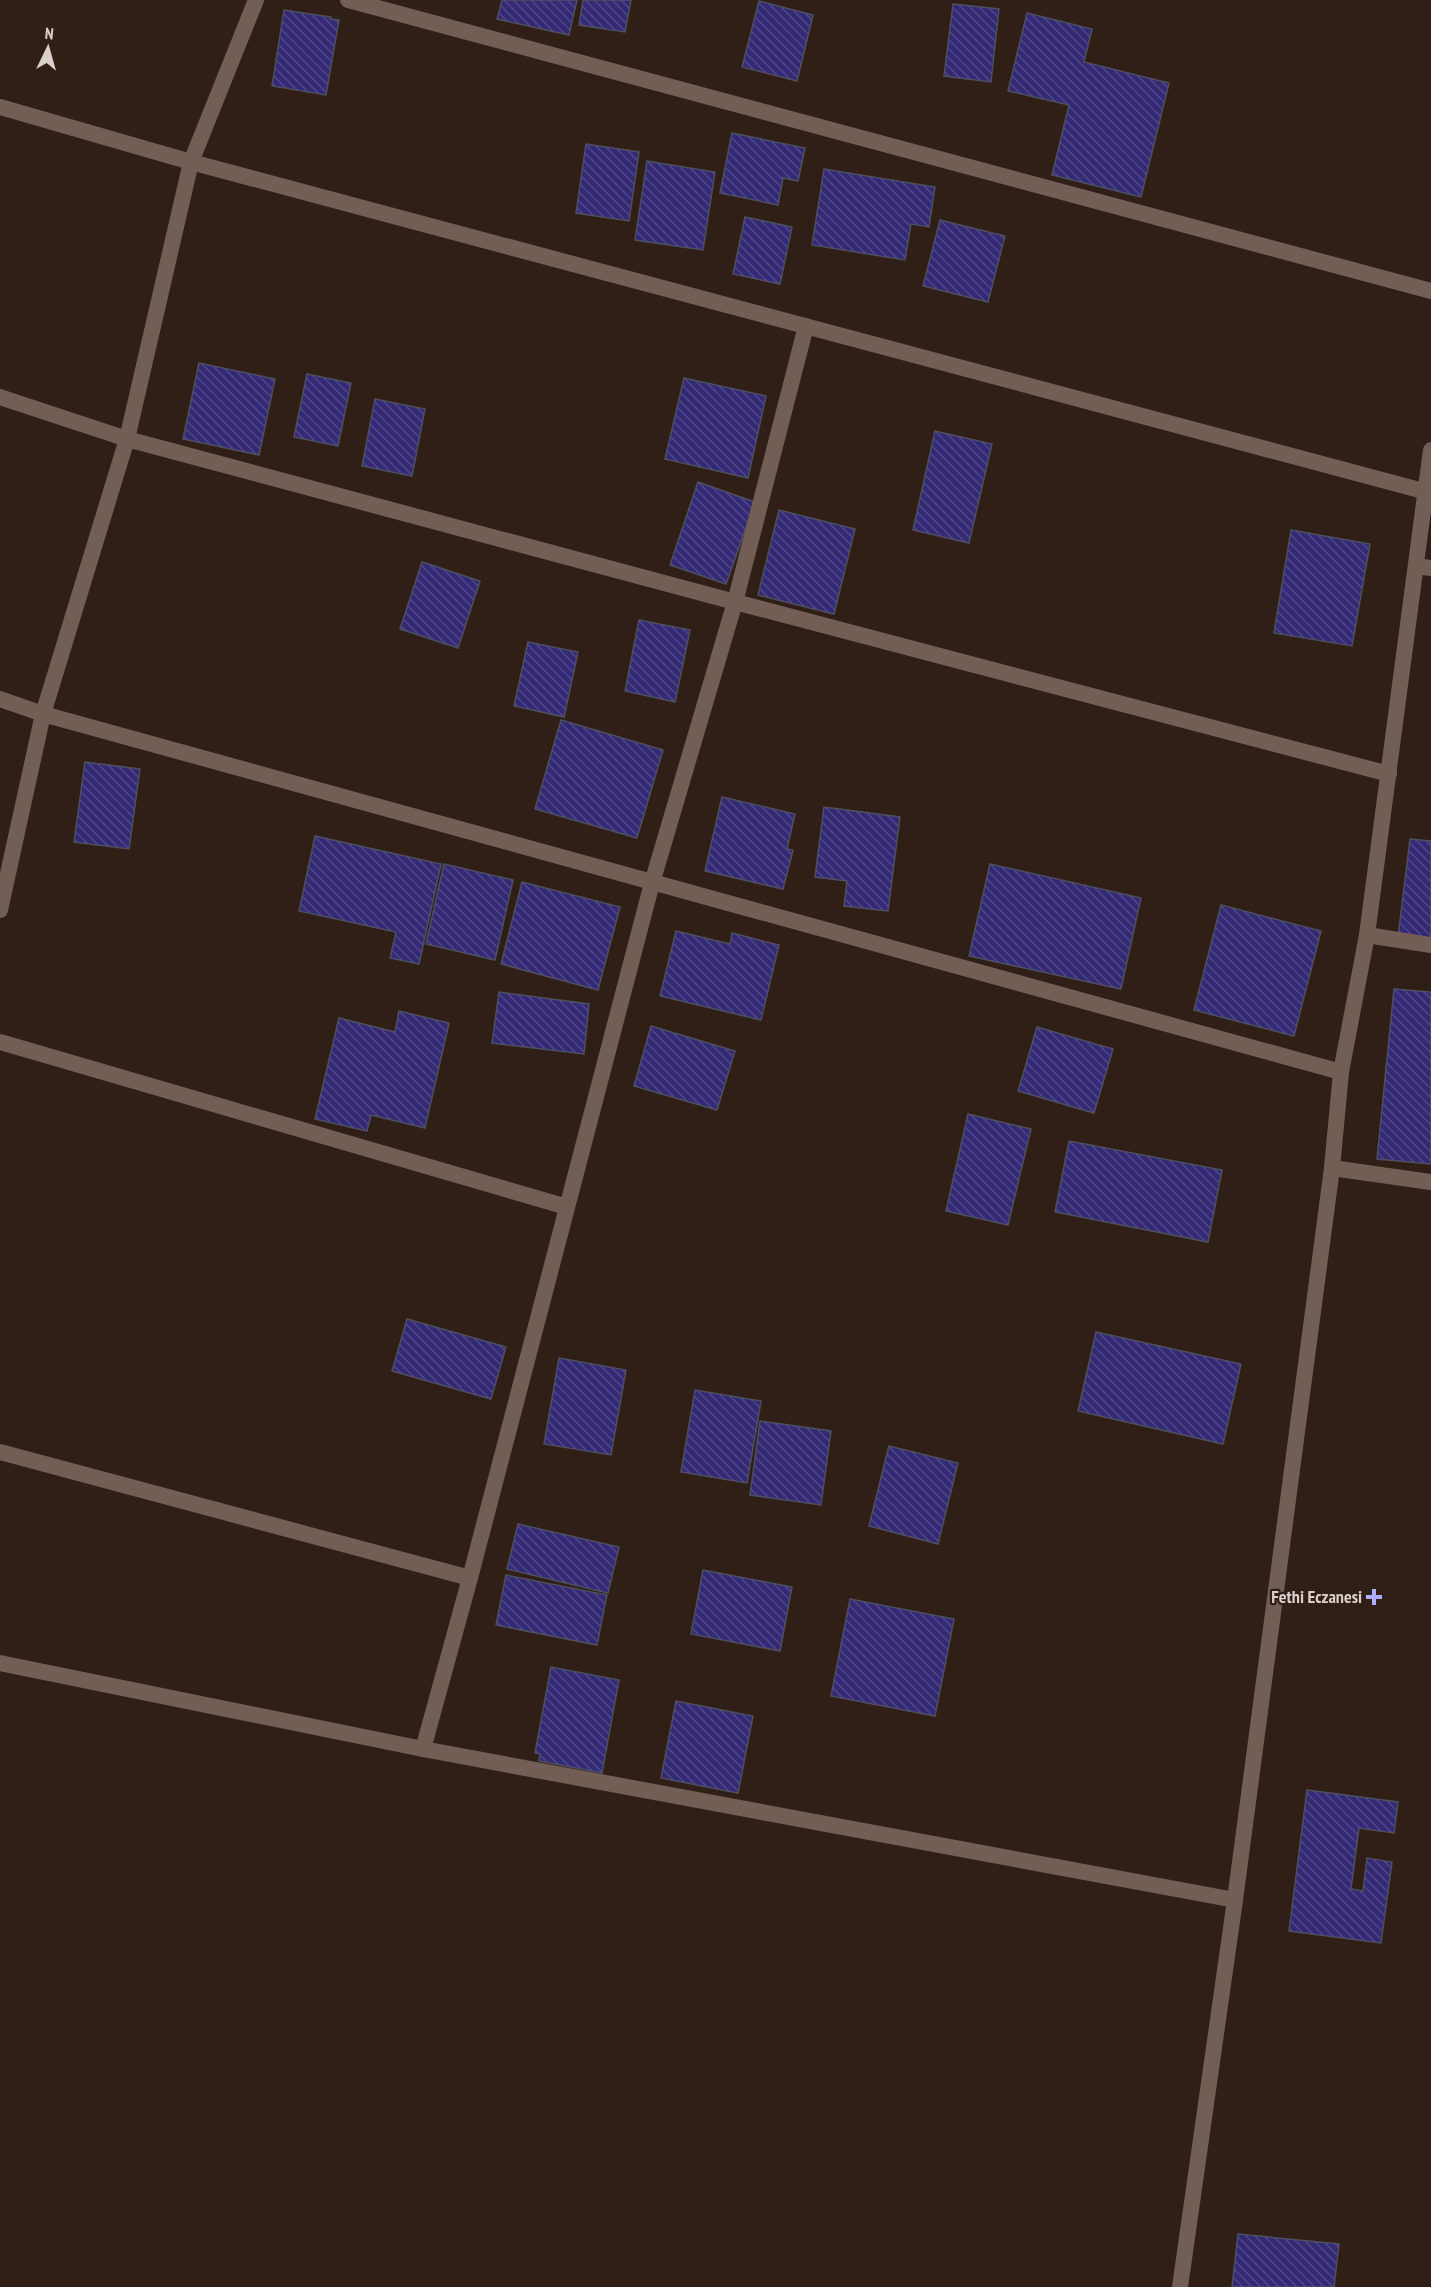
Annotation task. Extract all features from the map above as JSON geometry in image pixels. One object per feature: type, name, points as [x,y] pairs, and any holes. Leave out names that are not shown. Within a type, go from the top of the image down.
[{"type":"street","points":[[0,910],[44,714],[127,439],[191,162],[256,0]]},
{"type":"street","points":[[348,0],[1431,291]]},
{"type":"street","points":[[0,107],[191,162],[1427,492]]},
{"type":"street","points":[[423,1749],[652,883],[735,602],[806,326]]},
{"type":"street","points":[[0,397],[127,439],[1389,774]]},
{"type":"street","points":[[1180,2287],[1235,1900],[1332,1168],[1341,1072],[1367,935],[1389,774],[1423,567],[1431,450]]},
{"type":"street","points":[[0,699],[44,714],[1341,1072]]},
{"type":"street","points":[[1367,935],[1431,945]]},
{"type":"street","points":[[0,1042],[567,1207]]},
{"type":"street","points":[[1332,1168],[1431,1182]]},
{"type":"street","points":[[0,1452],[470,1578]]},
{"type":"street","points":[[0,1663],[423,1749],[1235,1900]]},
{"type":"building","points":[[502,0],[577,0],[569,35],[497,19]]},
{"type":"building","points":[[583,0],[631,0],[625,32],[579,25]]},
{"type":"building","points":[[759,1],[813,15],[797,81],[742,67]]},
{"type":"building","points":[[953,4],[999,9],[991,82],[944,76]]},
{"type":"building","points":[[284,10],[339,20],[326,95],[272,86]]},
{"type":"building","points":[[1027,13],[1092,29],[1084,62],[1169,83],[1141,197],[1052,175],[1069,105],[1008,91]]},
{"type":"building","points":[[732,133],[805,148],[798,181],[783,178],[778,205],[720,193]]},
{"type":"building","points":[[586,144],[639,152],[629,221],[576,213]]},
{"type":"building","points":[[647,161],[715,172],[703,250],[635,240]]},
{"type":"building","points":[[824,169],[935,187],[929,227],[911,224],[905,260],[812,245]]},
{"type":"building","points":[[745,217],[792,227],[780,284],[733,274]]},
{"type":"building","points":[[940,220],[1005,236],[988,302],[923,286]]},
{"type":"building","points":[[199,363],[275,379],[259,455],[183,439]]},
{"type":"building","points":[[307,374],[351,383],[338,446],[294,437]]},
{"type":"building","points":[[684,378],[766,396],[748,478],[665,459]]},
{"type":"building","points":[[375,399],[425,409],[412,476],[362,466]]},
{"type":"building","points":[[935,431],[992,444],[969,543],[913,530]]},
{"type":"building","points":[[698,482],[755,502],[726,584],[670,565]]},
{"type":"building","points":[[779,510],[855,529],[834,614],[758,595]]},
{"type":"building","points":[[1291,530],[1370,544],[1352,646],[1274,633]]},
{"type":"building","points":[[422,562],[480,581],[458,648],[400,629]]},
{"type":"building","points":[[639,620],[690,630],[675,702],[625,691]]},
{"type":"building","points":[[528,642],[578,652],[564,717],[514,706]]},
{"type":"building","points":[[561,720],[663,750],[637,838],[535,809]]},
{"type":"building","points":[[85,762],[140,769],[129,849],[74,842]]},
{"type":"building","points":[[722,797],[795,814],[787,849],[793,850],[783,889],[705,871]]},
{"type":"building","points":[[824,807],[900,817],[888,911],[844,906],[847,881],[815,877]]},
{"type":"building","points":[[315,836],[441,864],[419,964],[390,958],[396,932],[299,911]]},
{"type":"building","points":[[1410,839],[1431,841],[1431,942],[1398,937]]},
{"type":"building","points":[[444,864],[513,880],[495,960],[426,944]]},
{"type":"building","points":[[990,864],[1141,898],[1121,989],[969,956]]},
{"type":"building","points":[[522,882],[620,907],[598,990],[501,964]]},
{"type":"building","points":[[1221,905],[1321,931],[1294,1036],[1194,1010]]},
{"type":"building","points":[[676,931],[730,944],[732,933],[779,945],[761,1020],[660,996]]},
{"type":"building","points":[[1394,989],[1431,992],[1431,1164],[1377,1159]]},
{"type":"building","points":[[499,992],[589,1004],[584,1054],[492,1043]]},
{"type":"building","points":[[399,1011],[449,1023],[425,1128],[371,1115],[367,1131],[315,1119],[339,1018],[395,1032]]},
{"type":"building","points":[[651,1026],[735,1051],[717,1110],[634,1086]]},
{"type":"building","points":[[1037,1027],[1113,1049],[1094,1113],[1018,1091]]},
{"type":"building","points":[[968,1114],[1031,1129],[1008,1225],[946,1211]]},
{"type":"building","points":[[1069,1141],[1222,1170],[1208,1242],[1055,1212]]},
{"type":"building","points":[[407,1319],[506,1347],[491,1399],[392,1371]]},
{"type":"building","points":[[1096,1332],[1241,1364],[1223,1444],[1078,1411]]},
{"type":"building","points":[[559,1358],[626,1370],[611,1455],[544,1444]]},
{"type":"building","points":[[695,1390],[761,1401],[747,1483],[681,1472]]},
{"type":"building","points":[[760,1421],[831,1431],[821,1505],[750,1495]]},
{"type":"building","points":[[889,1446],[958,1463],[938,1544],[869,1526]]},
{"type":"building","points":[[518,1524],[619,1547],[608,1593],[507,1569]]},
{"type":"building","points":[[703,1570],[792,1587],[780,1651],[691,1634]]},
{"type":"building","points":[[506,1575],[607,1595],[597,1645],[496,1625]]},
{"type":"building","points":[[850,1599],[954,1619],[935,1716],[831,1696]]},
{"type":"building","points":[[551,1667],[619,1680],[602,1773],[539,1761],[540,1754],[535,1753]]},
{"type":"building","points":[[676,1701],[753,1716],[738,1793],[661,1778]]},
{"type":"building","points":[[1307,1790],[1398,1802],[1394,1833],[1359,1828],[1351,1889],[1363,1891],[1367,1858],[1392,1862],[1381,1943],[1289,1931]]},
{"type":"building","points":[[1238,2234],[1339,2244],[1334,2287],[1232,2287]]},
{"type":"place","name":"Fethi Eczanesi","points":[[1374,1597]]}]
